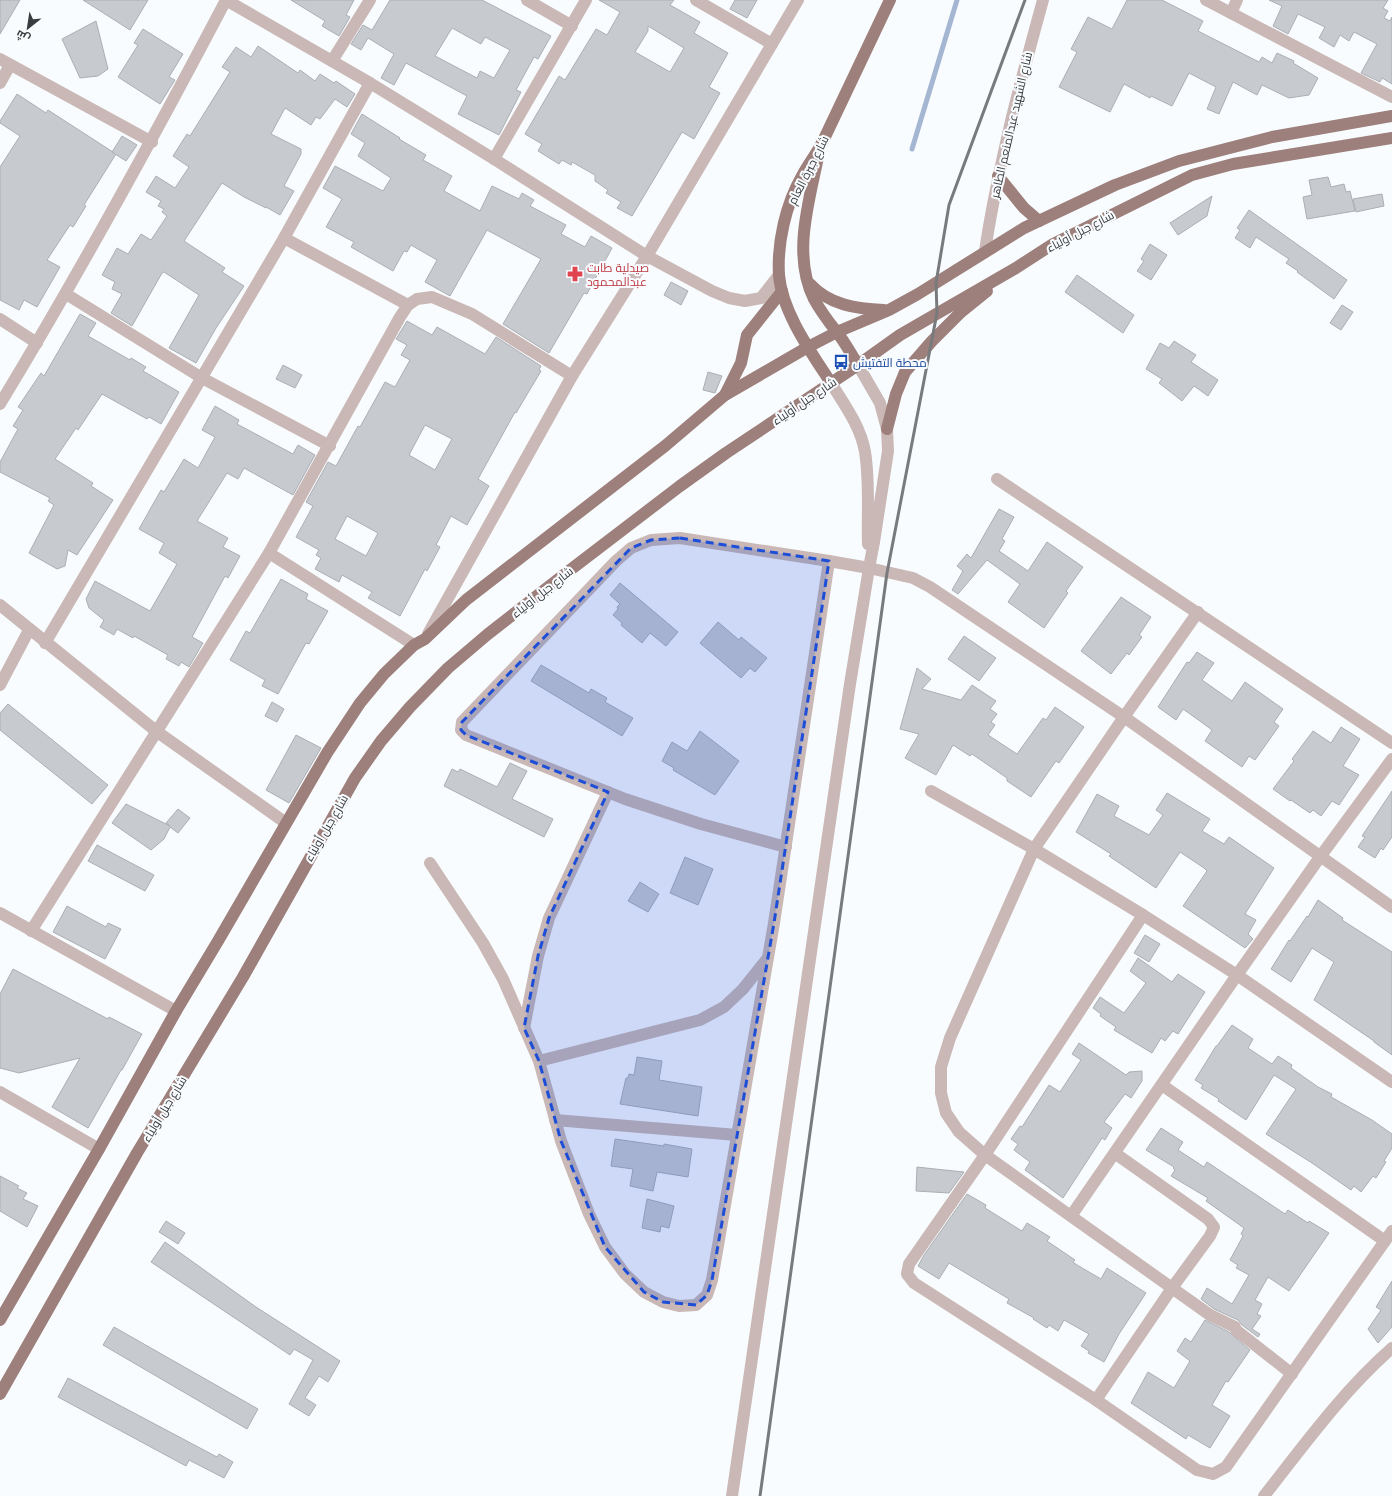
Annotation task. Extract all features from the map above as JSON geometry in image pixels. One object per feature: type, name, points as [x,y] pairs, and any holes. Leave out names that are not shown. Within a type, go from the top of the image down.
[{"type":"main road","name":"شارع جبرة العام","points":[[831,383],[808,347],[790,313],[782,291],[779,275],[783,228],[790,202],[802,176],[820,148],[890,0]]},
{"type":"main road","name":"شارع جبل أولياء","points":[[2,1314],[99,1149],[176,1011],[327,753],[360,703],[384,674],[414,645],[425,639],[466,600],[665,446],[725,395],[808,347],[837,332],[889,310],[918,294],[1024,228],[1115,184],[1179,161],[1272,137],[1392,116]]},
{"type":"main road","name":"شارع جبل أولياء","points":[[0,1394],[137,1153],[243,977],[354,778],[381,741],[410,707],[448,668],[488,634],[680,486],[726,453],[858,365],[900,335],[1016,268],[1053,244],[1192,175],[1233,164],[1392,138]]},
{"type":"main road","points":[[820,148],[804,232],[804,258],[807,280],[814,298],[830,325],[837,332],[858,365]]},
{"type":"main road","points":[[998,176],[1024,208],[1039,221]]},
{"type":"main road","points":[[887,429],[896,394],[905,372],[961,312],[1016,268]]},
{"type":"main road","points":[[807,280],[817,292],[839,304],[862,309],[889,310]]},
{"type":"main road","points":[[725,395],[741,363],[748,335],[782,291]]},
{"type":"street","points":[[0,404],[38,343],[152,142],[226,0],[370,83],[494,159],[647,256],[712,291],[729,298],[745,301],[761,298],[779,275]]},
{"type":"street","points":[[332,61],[370,0]]},
{"type":"street","points":[[527,0],[572,26]]},
{"type":"street","points":[[494,159],[586,0]]},
{"type":"street","points":[[696,0],[772,44]]},
{"type":"street","points":[[425,639],[572,376],[647,256],[798,0]]},
{"type":"street","name":"شارع الشهيد عبدالمنعم الطاهر","points":[[985,252],[990,215],[998,176],[1028,52],[1044,0]]},
{"type":"street","points":[[1206,0],[1392,97]]},
{"type":"street","points":[[1231,13],[1237,0]]},
{"type":"street","points":[[0,83],[5,62],[152,142]]},
{"type":"street","points":[[45,643],[284,238],[370,83]]},
{"type":"street","points":[[284,238],[408,305]]},
{"type":"street","points":[[66,294],[202,378],[330,446]]},
{"type":"street","points":[[31,931],[269,553],[408,305],[417,299],[432,297],[472,314],[572,376]]},
{"type":"street","points":[[0,320],[38,343]]},
{"type":"street","points":[[732,1496],[850,684],[888,450],[887,429],[880,403],[858,365]]},
{"type":"street","points":[[831,383],[851,415],[865,451],[867,472],[869,564]]},
{"type":"street","points":[[997,479],[1392,743]]},
{"type":"street","points":[[786,847],[701,824],[625,799],[466,735],[461,730],[462,722],[616,561],[631,548],[651,540],[680,538],[830,561],[869,564],[912,578],[930,587],[1124,717],[1392,907]]},
{"type":"street","points":[[269,553],[414,645]]},
{"type":"street","points":[[430,863],[483,943],[503,979],[539,1061],[561,1141],[605,1247],[625,1274],[644,1292],[663,1302],[679,1306],[696,1306],[707,1295],[712,1280],[768,958],[830,561]]},
{"type":"street","points":[[0,605],[45,643],[156,731],[286,823]]},
{"type":"street","points":[[1198,612],[1034,849],[950,1038],[941,1067],[941,1093],[946,1113],[958,1132],[985,1155],[1210,1315],[1223,1320],[1235,1328],[1292,1374]]},
{"type":"street","points":[[0,685],[29,630]]},
{"type":"street","points":[[1072,1216],[1116,1154],[1237,975],[1320,857],[1392,760]]},
{"type":"street","points":[[931,791],[1034,849],[1143,915],[1237,975],[1392,1082]]},
{"type":"street","points":[[524,1028],[538,956],[549,918],[608,792]]},
{"type":"street","points":[[0,913],[176,1011]]},
{"type":"street","points":[[1143,915],[985,1155],[909,1264],[907,1274],[914,1283],[1096,1400],[1197,1470],[1213,1474],[1226,1467],[1388,1236],[1162,1085]]},
{"type":"street","points":[[539,1061],[700,1020],[724,1007],[743,989],[768,958]]},
{"type":"street","points":[[0,1092],[99,1149]]},
{"type":"street","points":[[555,1120],[736,1135]]},
{"type":"street","points":[[1096,1400],[1172,1288],[1210,1236],[1214,1227],[1208,1219],[1116,1154]]},
{"type":"street","points":[[1264,1496],[1341,1400],[1377,1361],[1392,1348]]},
{"type":"highlighted area","points":[[680,538],[829,561],[774,923],[712,1280],[707,1295],[696,1305],[663,1302],[644,1292],[605,1247],[561,1141],[539,1061],[524,1028],[538,956],[549,918],[608,792],[466,735],[461,730],[462,722],[631,548],[651,540]]},
{"type":"building","points":[[0,0],[20,0],[0,34]]},
{"type":"building","points":[[83,0],[148,0],[130,30]]},
{"type":"building","points":[[291,0],[354,0],[346,15],[350,17],[339,36],[322,26],[325,21]]},
{"type":"building","points":[[390,0],[482,0],[551,36],[538,59],[534,57],[516,90],[521,92],[499,135],[458,114],[467,96],[406,63],[394,85],[381,78],[394,54],[368,38],[361,50],[351,44],[363,25],[372,30]],"holes":[[[452,28],[481,44],[485,37],[510,50],[494,78],[480,71],[477,78],[435,56]]]},
{"type":"building","points":[[599,0],[674,0],[670,5],[700,22],[694,33],[728,53],[709,87],[720,93],[694,139],[682,132],[632,216],[617,208],[621,202],[606,193],[608,190],[595,181],[595,175],[572,162],[571,165],[562,160],[559,164],[538,151],[542,144],[525,134],[559,76],[565,80],[596,29],[607,35],[620,12]],"holes":[[[648,26],[684,48],[670,72],[635,52],[648,31]]]},
{"type":"building","points":[[735,0],[757,0],[747,18],[730,9]]},
{"type":"building","points":[[1127,0],[1162,0],[1203,21],[1198,31],[1259,62],[1262,57],[1272,63],[1277,53],[1294,61],[1293,63],[1318,78],[1309,95],[1289,98],[1262,85],[1257,95],[1233,82],[1219,114],[1207,109],[1216,87],[1189,73],[1172,106],[1151,96],[1150,98],[1124,84],[1110,112],[1059,87],[1077,52],[1071,49],[1088,17],[1112,29]]},
{"type":"building","points":[[1269,0],[1388,0],[1383,8],[1388,11],[1384,18],[1390,21],[1392,17],[1392,84],[1382,78],[1380,82],[1361,73],[1377,44],[1354,32],[1349,41],[1340,35],[1334,47],[1319,38],[1325,27],[1298,14],[1288,34],[1273,26],[1282,6]]},
{"type":"building","points":[[96,21],[108,69],[98,76],[80,78],[62,39]]},
{"type":"building","points":[[143,29],[183,54],[169,77],[175,80],[160,104],[118,77],[138,45],[134,43]]},
{"type":"building","points":[[258,46],[298,73],[300,70],[315,81],[320,74],[334,83],[336,81],[355,94],[347,107],[335,99],[320,119],[316,117],[311,125],[285,108],[271,134],[301,149],[301,154],[284,186],[294,191],[280,215],[244,197],[222,183],[184,241],[225,268],[222,272],[244,286],[216,328],[196,363],[169,348],[199,295],[164,272],[162,273],[132,326],[111,313],[122,294],[112,289],[115,282],[102,275],[117,248],[128,254],[141,234],[151,240],[167,216],[162,212],[164,209],[158,206],[161,201],[146,192],[156,176],[175,188],[189,167],[173,156],[187,134],[190,136],[230,72],[222,67],[236,47],[251,57]]},
{"type":"building","points":[[17,94],[46,113],[48,110],[116,154],[84,205],[86,206],[73,227],[70,225],[47,260],[60,267],[37,307],[24,300],[19,310],[0,300],[0,167],[20,136],[0,123],[0,121]]},
{"type":"building","points":[[362,114],[426,155],[423,160],[452,176],[444,191],[480,211],[492,186],[519,199],[522,193],[534,200],[530,206],[566,225],[561,234],[585,247],[591,236],[612,248],[587,294],[584,293],[549,353],[503,324],[541,259],[487,230],[450,296],[425,282],[437,260],[411,245],[407,252],[404,251],[393,271],[351,247],[354,242],[326,227],[342,199],[323,188],[335,166],[383,191],[391,178],[358,156],[365,143],[351,134]]},
{"type":"building","points":[[122,136],[137,145],[126,161],[112,152]]},
{"type":"building","points":[[1328,177],[1331,187],[1344,184],[1346,192],[1350,191],[1355,211],[1307,219],[1303,197],[1312,195],[1309,180]]},
{"type":"building","points":[[1382,194],[1384,206],[1356,212],[1353,199]]},
{"type":"building","points":[[1212,196],[1207,216],[1178,235],[1170,223]]},
{"type":"building","points":[[1249,210],[1347,280],[1334,299],[1286,263],[1289,259],[1256,237],[1250,248],[1235,238],[1240,230],[1237,228]]},
{"type":"building","points":[[1150,244],[1167,255],[1151,280],[1137,271],[1144,261],[1141,259]]},
{"type":"building","points":[[1077,275],[1134,315],[1123,333],[1065,292]]},
{"type":"building","points":[[671,282],[688,291],[681,305],[664,295]]},
{"type":"building","points":[[1342,305],[1353,312],[1341,330],[1330,323]]},
{"type":"building","points":[[80,314],[96,323],[88,336],[130,360],[131,358],[146,367],[143,371],[179,392],[161,424],[149,417],[147,419],[102,394],[78,430],[76,428],[55,459],[93,483],[91,486],[113,500],[77,555],[68,550],[65,566],[57,569],[29,553],[54,505],[48,501],[50,498],[0,472],[0,462],[18,429],[13,426],[23,410],[18,407],[41,373],[44,376]]},
{"type":"building","points":[[407,321],[432,335],[437,327],[485,354],[496,337],[541,366],[539,370],[541,371],[516,413],[515,412],[478,479],[489,486],[467,525],[451,516],[436,545],[440,547],[427,571],[425,569],[400,616],[368,598],[372,592],[342,575],[339,582],[315,569],[321,558],[316,555],[319,550],[296,537],[313,506],[306,502],[328,462],[336,466],[385,382],[395,387],[410,360],[401,355],[407,345],[396,339]],"holes":[[[425,425],[452,439],[435,470],[409,455]],[[347,516],[378,533],[366,556],[335,539]]]},
{"type":"building","points":[[1174,341],[1196,355],[1191,362],[1218,380],[1208,396],[1194,386],[1182,401],[1159,383],[1162,379],[1146,369],[1160,343],[1169,348]]},
{"type":"building","points":[[283,365],[302,375],[295,388],[276,379]]},
{"type":"building","points":[[708,372],[722,376],[715,393],[703,390]]},
{"type":"building","points":[[215,406],[239,420],[237,424],[293,454],[298,445],[315,455],[293,495],[244,468],[238,479],[227,473],[197,521],[228,538],[223,547],[240,556],[228,578],[225,576],[192,637],[203,643],[189,667],[181,662],[179,666],[166,659],[168,655],[134,636],[133,638],[117,629],[114,635],[100,627],[104,620],[89,608],[86,599],[95,581],[150,611],[177,564],[159,553],[164,543],[139,529],[161,490],[164,492],[184,459],[198,468],[215,437],[202,430]]},
{"type":"building","points":[[999,509],[1014,517],[1002,539],[1005,541],[999,551],[1028,571],[1047,542],[1083,567],[1066,591],[1068,593],[1044,628],[1008,602],[1020,584],[987,560],[958,594],[952,590],[963,571],[957,566],[967,554],[971,558]]},
{"type":"building","points":[[281,579],[308,594],[306,599],[328,611],[309,644],[306,643],[278,694],[262,686],[265,680],[230,660],[246,631],[250,633]]},
{"type":"building","points":[[620,583],[678,632],[666,646],[650,633],[642,643],[621,625],[622,623],[613,615],[620,604],[610,595]]},
{"type":"building","points":[[1121,597],[1151,617],[1139,635],[1142,637],[1129,655],[1127,653],[1111,674],[1081,651]]},
{"type":"building","points":[[718,622],[739,640],[741,637],[767,658],[755,672],[750,668],[741,678],[700,643]]},
{"type":"building","points":[[964,636],[996,658],[979,681],[948,659]]},
{"type":"building","points":[[1197,652],[1214,663],[1202,680],[1232,701],[1245,682],[1283,709],[1274,722],[1279,726],[1255,760],[1249,756],[1242,767],[1205,741],[1212,730],[1183,709],[1176,720],[1158,707],[1187,662],[1189,663]]},
{"type":"building","points":[[541,665],[589,693],[591,689],[607,698],[605,702],[633,718],[622,736],[531,681]]},
{"type":"building","points":[[917,668],[931,679],[922,689],[961,700],[972,685],[996,701],[990,709],[997,714],[991,722],[995,725],[988,735],[1017,754],[1043,718],[1046,720],[1055,707],[1084,727],[1059,763],[1056,761],[1031,797],[1007,781],[1007,778],[972,754],[970,756],[953,745],[936,775],[905,758],[919,734],[900,729]]},
{"type":"building","points":[[272,702],[284,709],[277,722],[265,716]]},
{"type":"building","points":[[8,704],[108,785],[92,804],[0,730],[0,713]]},
{"type":"building","points":[[1341,727],[1360,739],[1343,766],[1359,775],[1339,805],[1332,801],[1321,816],[1313,810],[1310,813],[1273,789],[1294,761],[1292,759],[1313,731],[1331,743]]},
{"type":"building","points":[[700,731],[739,761],[715,795],[673,770],[674,768],[662,761],[672,742],[687,751]]},
{"type":"building","points":[[296,735],[321,748],[289,803],[266,790]]},
{"type":"building","points":[[510,763],[527,771],[512,799],[553,819],[544,837],[444,786],[452,769],[458,772],[460,769],[497,787]]},
{"type":"building","points":[[1392,791],[1392,837],[1383,850],[1381,848],[1375,858],[1358,847],[1365,837],[1362,836]]},
{"type":"building","points":[[1167,793],[1210,819],[1202,831],[1224,844],[1229,837],[1274,868],[1245,914],[1256,920],[1248,934],[1253,939],[1245,948],[1183,906],[1207,871],[1204,868],[1180,852],[1156,888],[1109,856],[1111,854],[1076,832],[1097,794],[1119,806],[1114,816],[1149,835],[1163,815],[1156,810]]},
{"type":"building","points":[[126,804],[170,826],[166,823],[178,809],[190,818],[178,833],[170,827],[164,839],[151,850],[112,823]]},
{"type":"building","points":[[97,845],[154,875],[145,891],[88,861]]},
{"type":"building","points":[[685,857],[713,869],[698,905],[670,893]]},
{"type":"building","points":[[640,882],[659,894],[648,912],[628,901]]},
{"type":"building","points":[[1318,900],[1343,918],[1342,920],[1392,952],[1392,1055],[1314,1000],[1334,962],[1312,948],[1291,982],[1271,969],[1289,940],[1290,941],[1307,916],[1308,917]]},
{"type":"building","points":[[67,906],[106,927],[108,923],[121,929],[105,959],[53,932]]},
{"type":"building","points":[[1145,935],[1160,944],[1149,962],[1134,953]]},
{"type":"building","points":[[1138,958],[1172,982],[1178,974],[1205,992],[1178,1034],[1173,1031],[1165,1041],[1161,1038],[1152,1053],[1114,1030],[1116,1027],[1100,1016],[1101,1014],[1093,1008],[1100,997],[1124,1013],[1146,983],[1130,971]]},
{"type":"building","points":[[13,969],[108,1019],[109,1017],[142,1034],[88,1128],[52,1107],[80,1058],[19,1073],[0,1068],[0,994]]},
{"type":"building","points":[[1232,1025],[1253,1039],[1248,1048],[1272,1064],[1278,1056],[1292,1065],[1291,1068],[1318,1087],[1332,1094],[1331,1097],[1372,1120],[1392,1134],[1392,1148],[1384,1161],[1386,1162],[1376,1178],[1373,1176],[1361,1192],[1354,1186],[1351,1190],[1266,1134],[1296,1089],[1274,1075],[1246,1120],[1218,1101],[1219,1099],[1201,1088],[1203,1085],[1195,1080],[1216,1046]]},
{"type":"building","points":[[1079,1043],[1126,1075],[1129,1072],[1142,1071],[1142,1081],[1131,1098],[1125,1094],[1104,1122],[1112,1128],[1105,1140],[1102,1138],[1063,1198],[1025,1170],[1030,1162],[1014,1150],[1018,1144],[1011,1139],[1020,1126],[1022,1127],[1049,1085],[1060,1092],[1081,1060],[1072,1054]]},
{"type":"building","points":[[637,1057],[662,1061],[659,1080],[702,1087],[698,1116],[620,1104],[626,1078],[628,1078],[629,1074],[634,1075]]},
{"type":"building","points":[[1161,1128],[1183,1142],[1178,1150],[1204,1167],[1207,1162],[1285,1214],[1288,1210],[1308,1223],[1309,1221],[1329,1233],[1289,1291],[1268,1277],[1255,1300],[1262,1304],[1257,1314],[1261,1316],[1252,1329],[1260,1334],[1258,1337],[1242,1325],[1238,1320],[1214,1309],[1201,1299],[1207,1288],[1232,1304],[1249,1275],[1236,1268],[1238,1265],[1230,1260],[1243,1236],[1241,1234],[1244,1228],[1206,1201],[1208,1198],[1171,1176],[1175,1170],[1173,1168],[1174,1167],[1146,1150]]},
{"type":"building","points":[[615,1139],[664,1146],[664,1144],[692,1149],[688,1177],[657,1172],[653,1191],[630,1186],[633,1169],[611,1166]]},
{"type":"building","points":[[917,1167],[964,1172],[949,1193],[916,1191]]},
{"type":"building","points":[[0,1176],[19,1186],[17,1188],[27,1193],[23,1199],[38,1206],[27,1227],[0,1211]]},
{"type":"building","points":[[967,1194],[986,1205],[985,1208],[1022,1231],[1027,1223],[1050,1237],[1047,1241],[1075,1260],[1073,1262],[1077,1265],[1101,1279],[1107,1268],[1146,1293],[1119,1334],[1104,1362],[1088,1353],[1089,1351],[1081,1346],[1089,1334],[1064,1320],[1058,1331],[1049,1325],[1047,1328],[1033,1319],[1034,1318],[1007,1303],[1009,1299],[949,1263],[939,1279],[918,1266],[924,1255]]},
{"type":"building","points":[[647,1199],[674,1206],[669,1228],[661,1226],[660,1232],[642,1228]]},
{"type":"building","points":[[166,1221],[185,1233],[178,1244],[159,1232]]},
{"type":"building","points":[[165,1242],[256,1307],[340,1361],[328,1382],[319,1376],[305,1398],[316,1405],[309,1416],[289,1404],[313,1360],[294,1349],[290,1355],[151,1262]]},
{"type":"building","points":[[1392,1281],[1392,1327],[1378,1343],[1368,1329],[1381,1310],[1376,1307]]},
{"type":"building","points":[[1205,1320],[1229,1332],[1250,1350],[1228,1382],[1226,1381],[1212,1405],[1230,1416],[1210,1448],[1188,1435],[1186,1439],[1131,1403],[1148,1372],[1174,1388],[1190,1361],[1177,1351],[1185,1338],[1191,1342]]},
{"type":"building","points":[[114,1327],[258,1409],[247,1429],[103,1345]]},
{"type":"building","points":[[68,1378],[217,1457],[219,1454],[233,1462],[224,1478],[189,1460],[186,1466],[58,1397]]},
{"type":"waterway","points":[[912,149],[957,0]]},
{"type":"railway","points":[[760,1496],[887,573],[937,313],[936,283],[949,205],[1025,0]]},
{"type":"place","name":"صيدلية طابت عبدالمحمود","points":[[575,274]]},
{"type":"place","name":"محطة التفتيش","points":[[841,362]]}]
